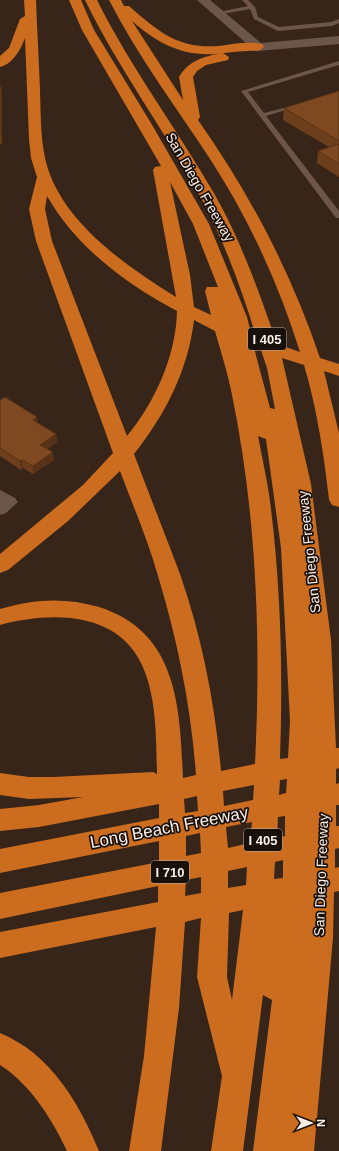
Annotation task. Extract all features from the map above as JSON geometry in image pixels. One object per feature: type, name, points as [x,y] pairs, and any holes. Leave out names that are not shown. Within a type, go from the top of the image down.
[{"type":"highway","name":"San Diego Freeway","points":[[65,0],[90,54],[160,170],[186,223],[207,274],[230,346],[244,408],[254,464],[263,541],[268,623],[296,716]]},
{"type":"highway","points":[[75,0],[92,37],[189,200],[201,224],[238,317],[266,432],[280,544],[296,716]]},
{"type":"highway","points":[[82,0],[95,31],[208,220],[247,317],[264,378],[276,434],[292,548],[296,716],[286,952],[270,1151]]},
{"type":"highway","name":"San Diego Freeway","points":[[91,0],[106,31],[208,195],[233,245],[259,314],[284,401],[301,484],[319,640],[296,716],[261,869],[286,952],[298,1151]]},
{"type":"highway","points":[[116,1],[161,40],[174,46],[200,50],[240,46],[258,47]]},
{"type":"highway","points":[[116,1],[133,35],[194,124],[242,199],[282,283],[299,326],[323,404],[334,450],[339,500]]},
{"type":"highway","points":[[0,63],[15,49],[30,4]]},
{"type":"highway","points":[[30,4],[37,151],[44,177],[53,195],[80,232],[115,264],[170,301],[221,327],[291,355],[339,370]]},
{"type":"highway","points":[[194,124],[186,77],[192,67],[205,61],[246,53],[258,47]]},
{"type":"highway","points":[[0,566],[66,512],[111,468],[143,428],[155,410],[170,378],[181,343],[185,321],[184,296],[160,170]]},
{"type":"highway","points":[[44,177],[37,209],[44,241],[170,575],[193,663],[205,730],[214,840],[215,920],[212,977],[237,1080]]},
{"type":"highway","points":[[299,326],[339,366]]},
{"type":"highway","points":[[0,617],[21,611],[60,608],[103,616],[119,624],[143,646],[158,675],[168,744],[172,801],[172,866],[168,983],[161,1048],[145,1151]]},
{"type":"highway","points":[[0,820],[47,815],[339,758]]},
{"type":"highway","points":[[0,784],[29,788],[53,788],[232,779]]},
{"type":"highway","name":"Long Beach Freeway","points":[[0,861],[339,794]]},
{"type":"highway","name":"I 710","points":[[0,906],[339,837]]},
{"type":"highway","points":[[0,945],[339,879]]},
{"type":"highway","name":"San Diego Freeway","points":[[227,1151],[237,1080],[286,952]]},
{"type":"highway","points":[[255,1151],[286,952]]},
{"type":"highway","points":[[0,1048],[31,1071],[53,1097],[70,1122],[83,1151]]},
{"type":"main road","points":[[203,0],[258,47],[339,40]]},
{"type":"lane","points":[[245,0],[252,7],[256,18],[278,29],[332,24],[339,21]]},
{"type":"lane","points":[[217,13],[252,7]]},
{"type":"lane","points":[[339,63],[244,91],[339,216]]},
{"type":"lane","points":[[263,115],[301,104]]},
{"type":"building","points":[[1,87],[1,133],[0,133]]},
{"type":"building","points":[[339,91],[339,141],[284,108]]},
{"type":"building","points":[[339,144],[339,164],[318,151]]},
{"type":"building","points":[[5,397],[37,417],[33,420],[56,434],[40,445],[53,452],[33,466],[22,460],[20,461],[0,448],[0,400]]}]
